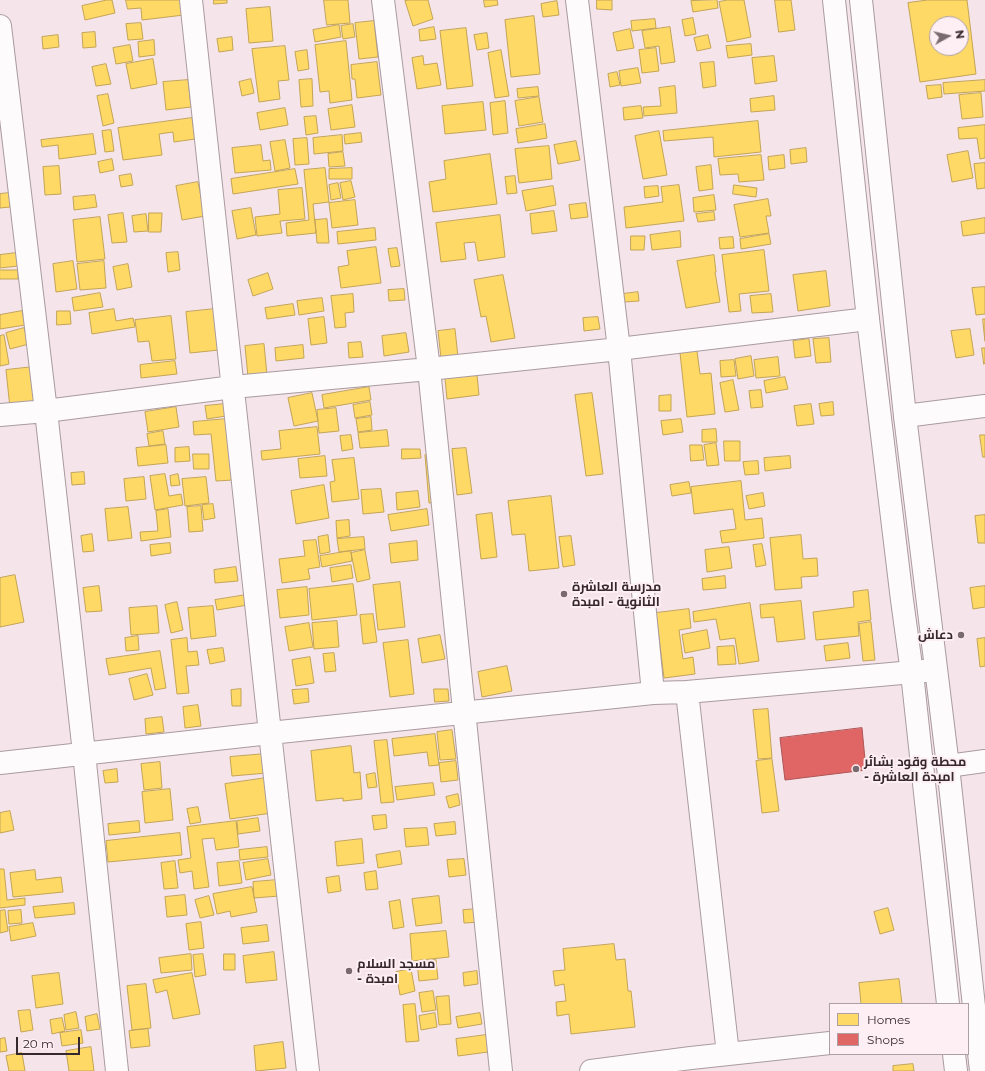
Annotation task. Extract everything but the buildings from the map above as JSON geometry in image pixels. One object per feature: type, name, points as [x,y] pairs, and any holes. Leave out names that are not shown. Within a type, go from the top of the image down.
[{"type":"street","points":[[191,0],[308,1071]]},
{"type":"street","points":[[384,0],[429,369],[501,1071]]},
{"type":"street","points":[[577,0],[619,350],[653,693]]},
{"type":"street","points":[[834,0],[868,319],[912,673],[948,1003]]},
{"type":"street","points":[[861,0],[905,416],[948,766],[981,1071]]},
{"type":"street","points":[[0,26],[46,411],[84,753],[117,1071]]},
{"type":"street","points":[[0,415],[46,411],[233,387],[619,350],[868,319]]},
{"type":"street","points":[[905,416],[985,406]]},
{"type":"street","points":[[0,763],[270,732],[653,693],[686,692],[936,670]]},
{"type":"street","points":[[686,692],[728,1054]]},
{"type":"street","points":[[948,766],[985,761]]},
{"type":"street","points":[[936,883],[960,879]]},
{"type":"street","points":[[591,1071],[692,1065],[728,1054],[829,1043]]},
{"type":"street","points":[[954,1055],[956,1071]]},
{"type":"place","name":"مدرسة العاشرة الثانوية - امبدة","points":[[564,594]]},
{"type":"place","name":"دعاش","points":[[961,635]]},
{"type":"place","name":"محطة وقود بشائر - امبدة العاشرة","points":[[856,769]]},
{"type":"place","name":"مسجد السلام - امبدة","points":[[349,971]]}]
